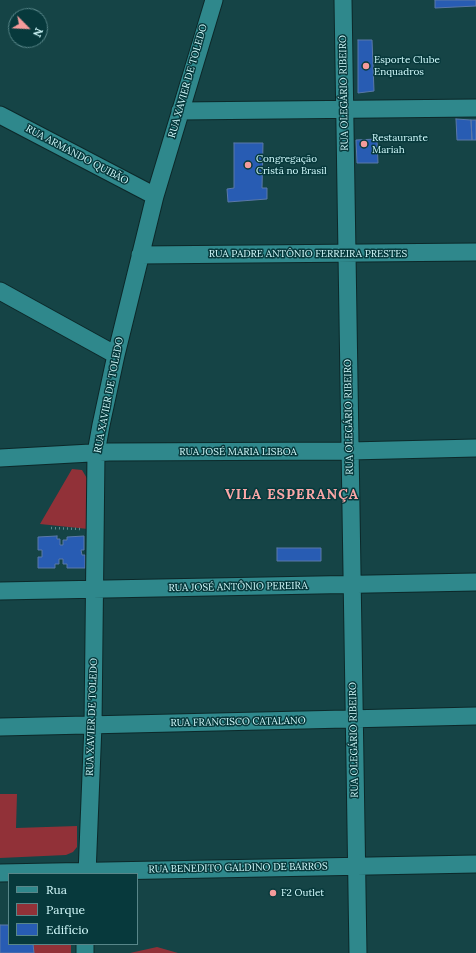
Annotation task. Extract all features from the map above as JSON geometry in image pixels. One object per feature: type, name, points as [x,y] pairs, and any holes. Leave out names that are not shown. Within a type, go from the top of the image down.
[{"type":"street","name":"RUA XAVIER DE TOLEDO","points":[[87,873],[93,725],[96,453],[116,355],[155,196],[214,0]]},
{"type":"street","name":"RUA OLEGÁRIO RIBEIRO","points":[[343,0],[358,953]]},
{"type":"street","points":[[180,111],[476,108]]},
{"type":"street","name":"RUA ARMANDO QUIBÃO","points":[[0,115],[155,196]]},
{"type":"street","name":"RUA PADRE ANTÔNIO FERREIRA PRESTES","points":[[140,255],[476,252]]},
{"type":"street","points":[[0,291],[116,355]]},
{"type":"street","name":"RUA JOSÉ MARIA LISBOA","points":[[0,458],[96,453],[350,451],[476,448]]},
{"type":"street","name":"RUA JOSÉ ANTÔNIO PEREIRA","points":[[0,591],[476,582]]},
{"type":"street","name":"RUA FRANCISCO CATALANO","points":[[0,727],[476,716]]},
{"type":"street","name":"RUA BENEDITO GALDINO DE BARROS","points":[[0,873],[87,873],[476,864]]},
{"type":"path","points":[[51,528],[96,530]]},
{"type":"green space","points":[[72,469],[82,470],[88,480],[88,529],[40,524]]},
{"type":"green space","points":[[0,794],[17,794],[16,828],[77,826],[77,847],[73,852],[66,855],[0,858]]},
{"type":"green space","points":[[33,945],[71,945],[71,953],[34,953]]},
{"type":"green space","points":[[157,947],[178,953],[130,953]]},
{"type":"building","points":[[435,0],[476,0],[476,6],[435,8]]},
{"type":"building","name":"Esporte Clube Enquadros","points":[[358,40],[372,40],[374,91],[358,93]]},
{"type":"building","points":[[456,119],[471,120],[472,140],[457,140]]},
{"type":"building","points":[[471,120],[476,120],[476,140],[472,140]]},
{"type":"building","points":[[377,139],[378,163],[357,163],[356,140]]},
{"type":"building","name":"Congregação Cristã no Brasil","points":[[234,143],[263,143],[262,188],[267,188],[267,199],[228,202],[227,189],[234,188]]},
{"type":"building","points":[[57,536],[57,539],[60,539],[60,545],[63,545],[63,540],[67,540],[67,537],[84,536],[84,550],[81,550],[82,555],[85,555],[85,568],[67,568],[67,564],[63,564],[63,559],[59,559],[59,564],[55,564],[55,568],[38,568],[38,557],[42,557],[42,550],[38,550],[38,537]]},
{"type":"building","points":[[277,548],[321,548],[321,561],[277,561]]},
{"type":"building","points":[[0,925],[8,925],[8,945],[33,945],[34,953],[0,953]]},
{"type":"place","name":"Esporte Clube Enquadros","points":[[366,66]]},
{"type":"place","name":"Restaurante Mariah","points":[[364,144]]},
{"type":"place","name":"Congregação Cristã no Brasil","points":[[248,165]]},
{"type":"place","name":"F2 Outlet","points":[[273,893]]},
{"type":"district","name":"VILA ESPERANÇA","points":[[292,495]]}]
